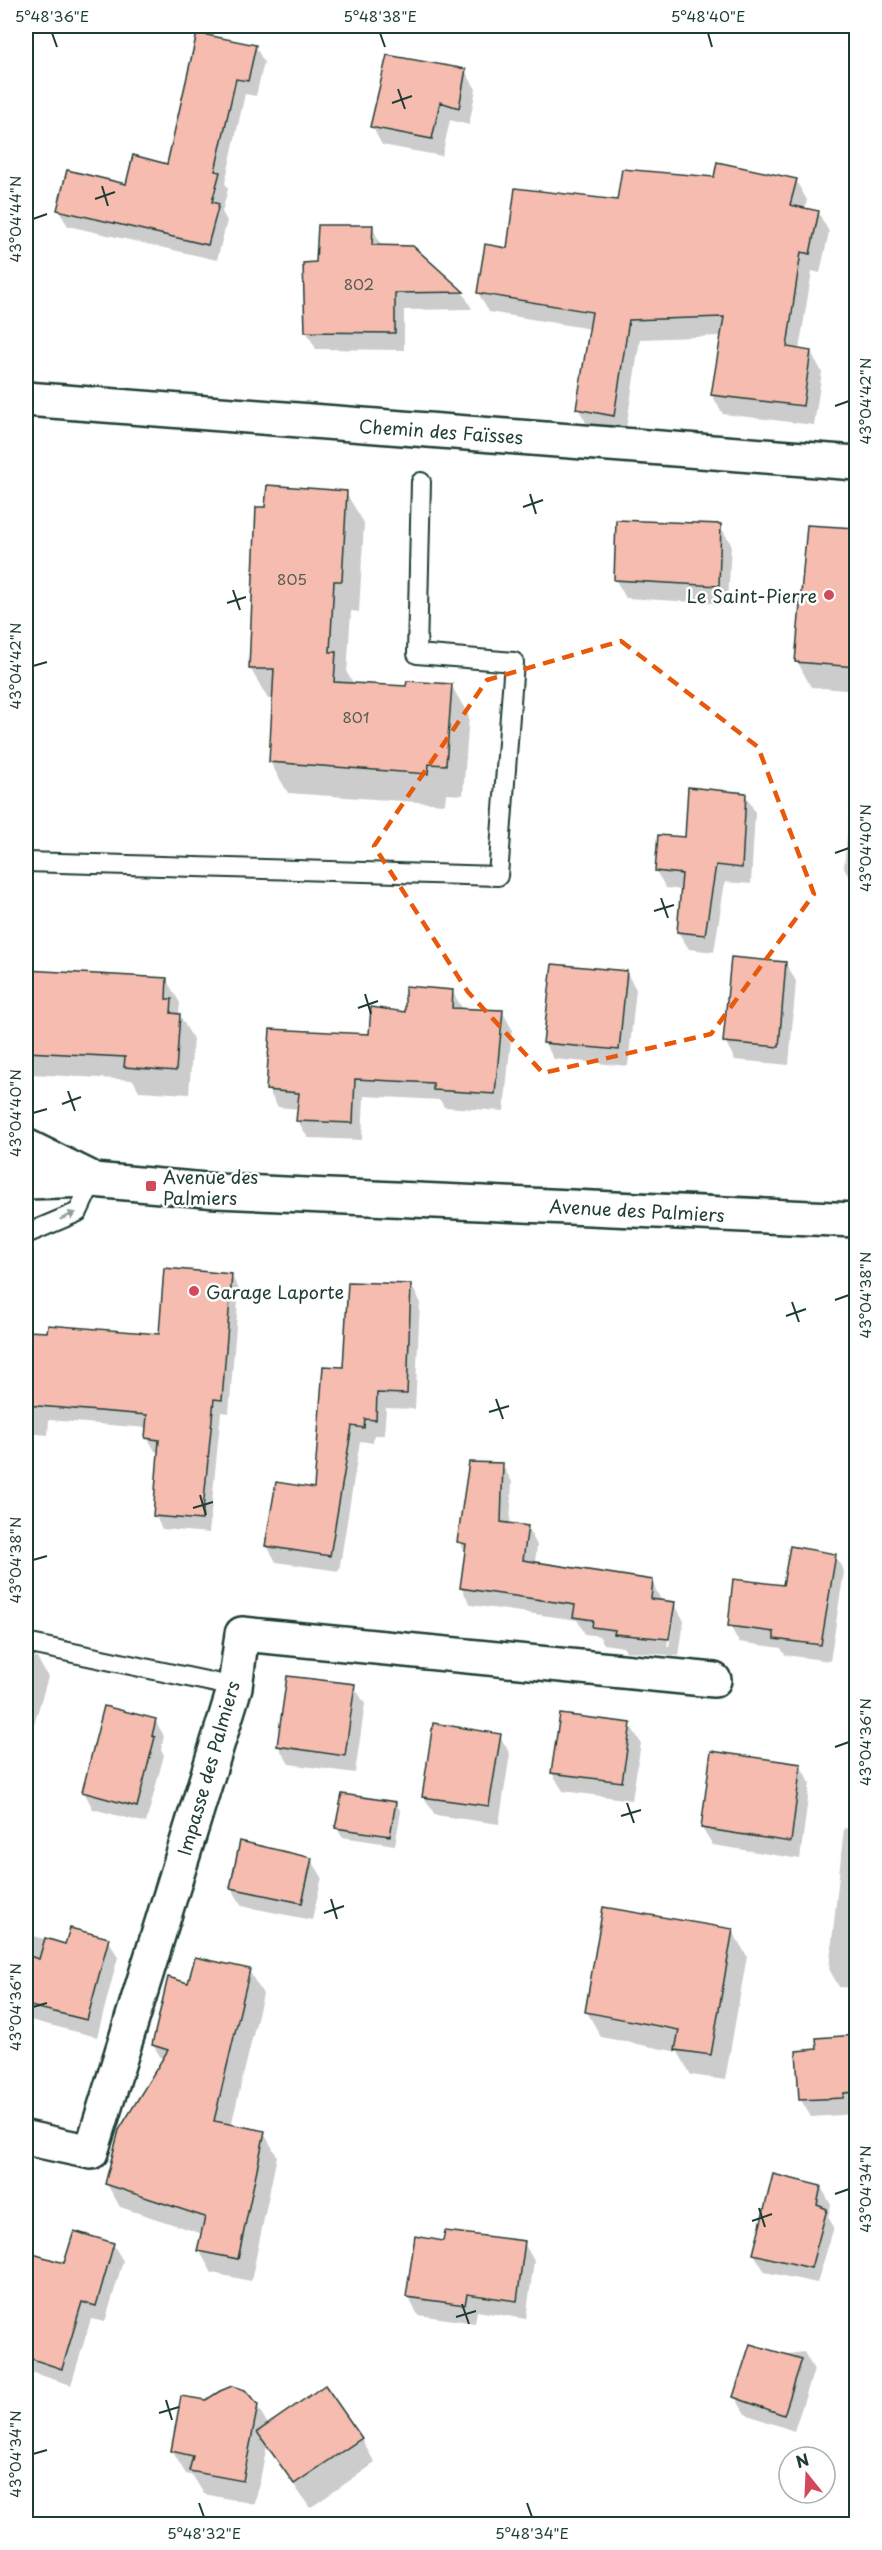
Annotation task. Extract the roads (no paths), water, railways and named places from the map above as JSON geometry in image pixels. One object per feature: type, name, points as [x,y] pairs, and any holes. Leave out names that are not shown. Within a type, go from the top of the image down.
[{"type":"street","name":"Chemin des Faïsses","points":[[26,399],[856,463]]},
{"type":"street","name":"Avenue des Palmiers","points":[[26,1146],[93,1180]]},
{"type":"street","name":"Avenue des Palmiers","points":[[26,1182],[93,1180],[217,1191],[856,1220]]},
{"type":"street","name":"Impasse des Palmiers","points":[[26,2138],[91,2151],[235,1687],[242,1634],[714,1680]]},
{"type":"lane","points":[[26,862],[498,876],[514,662],[417,654],[421,482]]},
{"type":"lane","points":[[26,1234],[78,1212],[93,1180]]},
{"type":"lane","points":[[26,1643],[235,1687]]},
{"type":"place","name":"Le Saint-Pierre","points":[[829,595]]},
{"type":"place","name":"Avenue des Palmiers","points":[[151,1186]]},
{"type":"place","name":"Garage Laporte","points":[[194,1291]]}]
